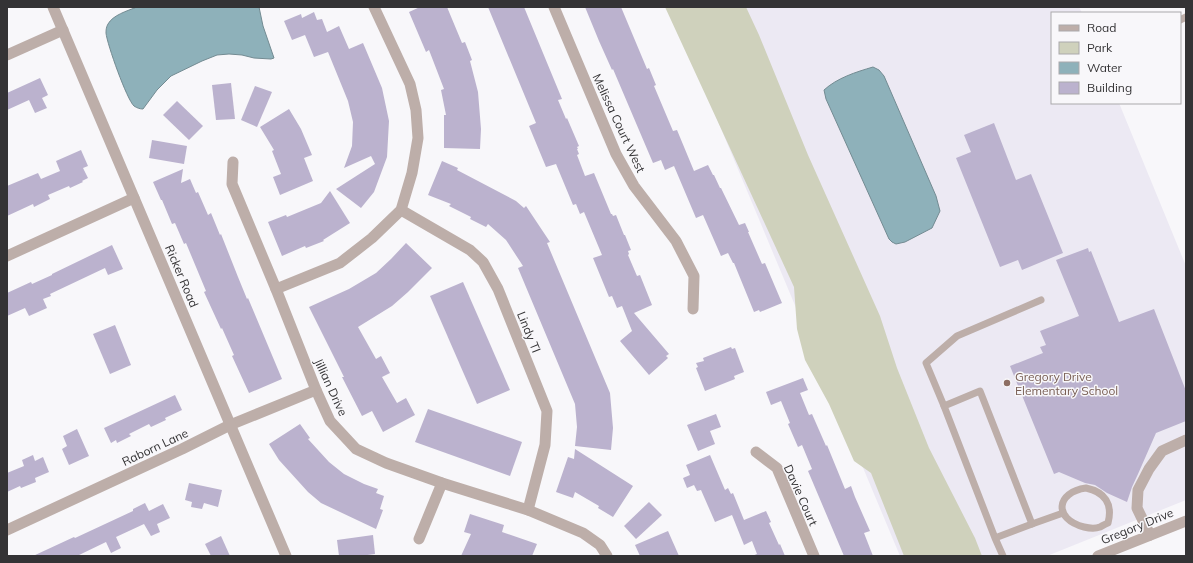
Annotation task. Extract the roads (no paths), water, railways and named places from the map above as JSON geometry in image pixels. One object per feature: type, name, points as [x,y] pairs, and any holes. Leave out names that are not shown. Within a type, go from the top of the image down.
[{"type":"street","name":"Ricker Road","points":[[53,7],[286,556]]},
{"type":"street","points":[[276,289],[340,263],[372,238],[401,210],[412,173],[418,138],[416,110],[410,84],[374,7]]},
{"type":"street","name":"Melissa Court West","points":[[554,7],[616,154],[634,186],[676,241],[694,276],[693,309]]},
{"type":"street","points":[[7,55],[63,30]]},
{"type":"street","name":"Jillian Drive","points":[[233,162],[232,184],[316,390],[330,421],[356,449],[386,464],[528,510],[583,532],[600,546],[607,556]]},
{"type":"street","points":[[7,256],[134,198]]},
{"type":"street","name":"Lindy Tl","points":[[401,210],[470,250],[483,262],[498,289],[547,411],[544,445],[528,510]]},
{"type":"street","name":"Raborn Lane","points":[[7,530],[182,449],[230,425],[316,390]]},
{"type":"street","points":[[1150,535],[1137,508],[1138,490],[1149,469],[1162,450],[1186,440]]},
{"type":"street","name":"Davie Court","points":[[756,452],[777,468],[814,556]]},
{"type":"street","points":[[419,539],[442,483]]},
{"type":"street","name":"Gregory Drive","points":[[1098,556],[1186,521]]},
{"type":"lane","points":[[1003,556],[926,363],[957,336],[1042,300]]},
{"type":"lane","points":[[944,406],[980,391],[1032,524]]},
{"type":"lane","points":[[1078,489],[1094,489],[1101,493],[1110,507],[1108,523],[1098,528],[1077,525],[1070,522],[1063,513],[1062,506],[1065,498],[1071,492],[1078,489]]},
{"type":"lane","points":[[995,538],[1063,513]]},
{"type":"water","points":[[137,7],[259,7],[263,26],[274,58],[254,58],[229,54],[217,55],[171,76],[157,90],[143,109],[138,108],[131,102],[122,83],[113,59],[106,33],[107,25],[113,18]]},
{"type":"water","points":[[873,67],[879,70],[884,76],[936,196],[940,211],[932,228],[905,242],[896,244],[889,239],[826,99],[824,90],[853,73]]},
{"type":"place","name":"Gregory Drive Elementary School","points":[[1007,383]]}]
